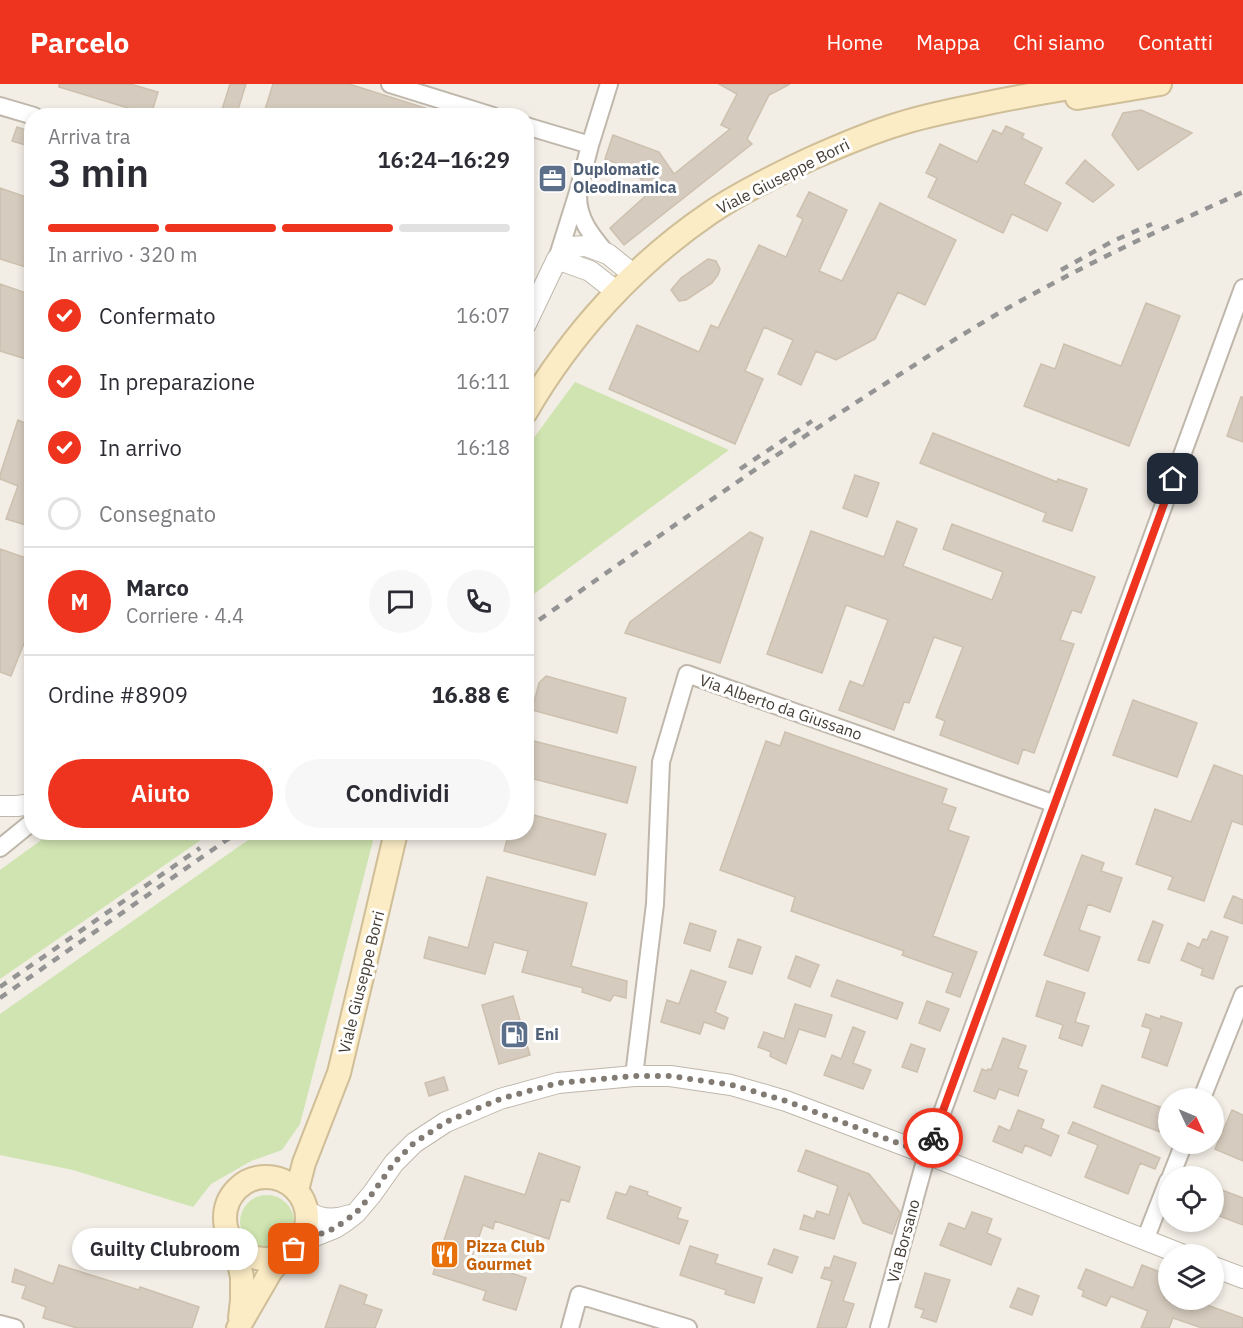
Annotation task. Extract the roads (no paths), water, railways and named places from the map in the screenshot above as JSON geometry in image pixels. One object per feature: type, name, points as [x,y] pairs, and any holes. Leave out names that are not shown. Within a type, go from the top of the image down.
[{"type":"main road","name":"Viale Giuseppe Borri","points":[[534,399],[569,348],[634,275],[711,213],[741,195],[843,144],[894,126],[945,112],[1095,84]]},
{"type":"main road","name":"Viale Giuseppe Borri","points":[[980,105],[1039,104],[1160,84]]},
{"type":"main road","name":"Viale Giuseppe Borri","points":[[297,1190],[304,1163],[339,1073],[394,840]]},
{"type":"main road","name":"Viale Giuseppe Borri","points":[[272,1177],[317,1129]]},
{"type":"main road","points":[[238,1328],[271,1271],[293,1248],[305,1232],[308,1222],[304,1200],[286,1181],[272,1177],[258,1177],[245,1182],[234,1192],[227,1204],[225,1219],[227,1233],[235,1245],[246,1254],[273,1259],[293,1248]]},
{"type":"main road","points":[[235,1245],[242,1277],[238,1328]]},
{"type":"street","points":[[390,84],[467,108]]},
{"type":"street","points":[[534,307],[556,259],[609,84]]},
{"type":"street","points":[[0,106],[24,113]]},
{"type":"street","points":[[534,128],[590,145]]},
{"type":"street","points":[[578,192],[578,208],[592,236],[608,254],[634,275]]},
{"type":"street","points":[[556,259],[570,247],[586,246],[608,254]]},
{"type":"street","points":[[556,259],[590,271],[617,292]]},
{"type":"street","name":"Via Borsano","points":[[879,1328],[927,1154],[1243,288]]},
{"type":"street","name":"Via Alberto da Giussano","points":[[634,1076],[655,904],[662,762],[687,674],[1055,804]]},
{"type":"street","points":[[0,806],[24,805]]},
{"type":"street","points":[[0,848],[24,828]]},
{"type":"street","points":[[1206,1088],[1243,995]]},
{"type":"street","points":[[293,1248],[335,1228],[356,1213],[394,1163],[414,1143],[446,1122],[500,1099],[558,1083],[634,1076],[670,1076],[732,1085],[786,1101],[1158,1245]]},
{"type":"street","points":[[1144,1240],[1158,1206]]},
{"type":"street","points":[[307,1211],[326,1218],[344,1217],[356,1213]]},
{"type":"street","points":[[1224,1271],[1243,1278]]},
{"type":"street","points":[[570,1328],[579,1295],[688,1328]]},
{"type":"street","points":[[0,1324],[15,1328]]},
{"type":"railway","points":[[534,623],[760,467],[965,333],[1081,269],[1243,192]]},
{"type":"railway","points":[[1061,270],[1113,241],[1152,224]]},
{"type":"railway","points":[[740,469],[812,421]]},
{"type":"railway","points":[[0,998],[227,840]]},
{"type":"railway","points":[[0,987],[200,848]]},
{"type":"place","name":"Duplomatic Oleodinamica","points":[[552,178]]},
{"type":"place","name":"Eni","points":[[514,1034]]},
{"type":"place","name":"Guilty Clubroom","points":[[294,1249]]},
{"type":"place","name":"Pizza Club Gourmet","points":[[445,1255]]}]
